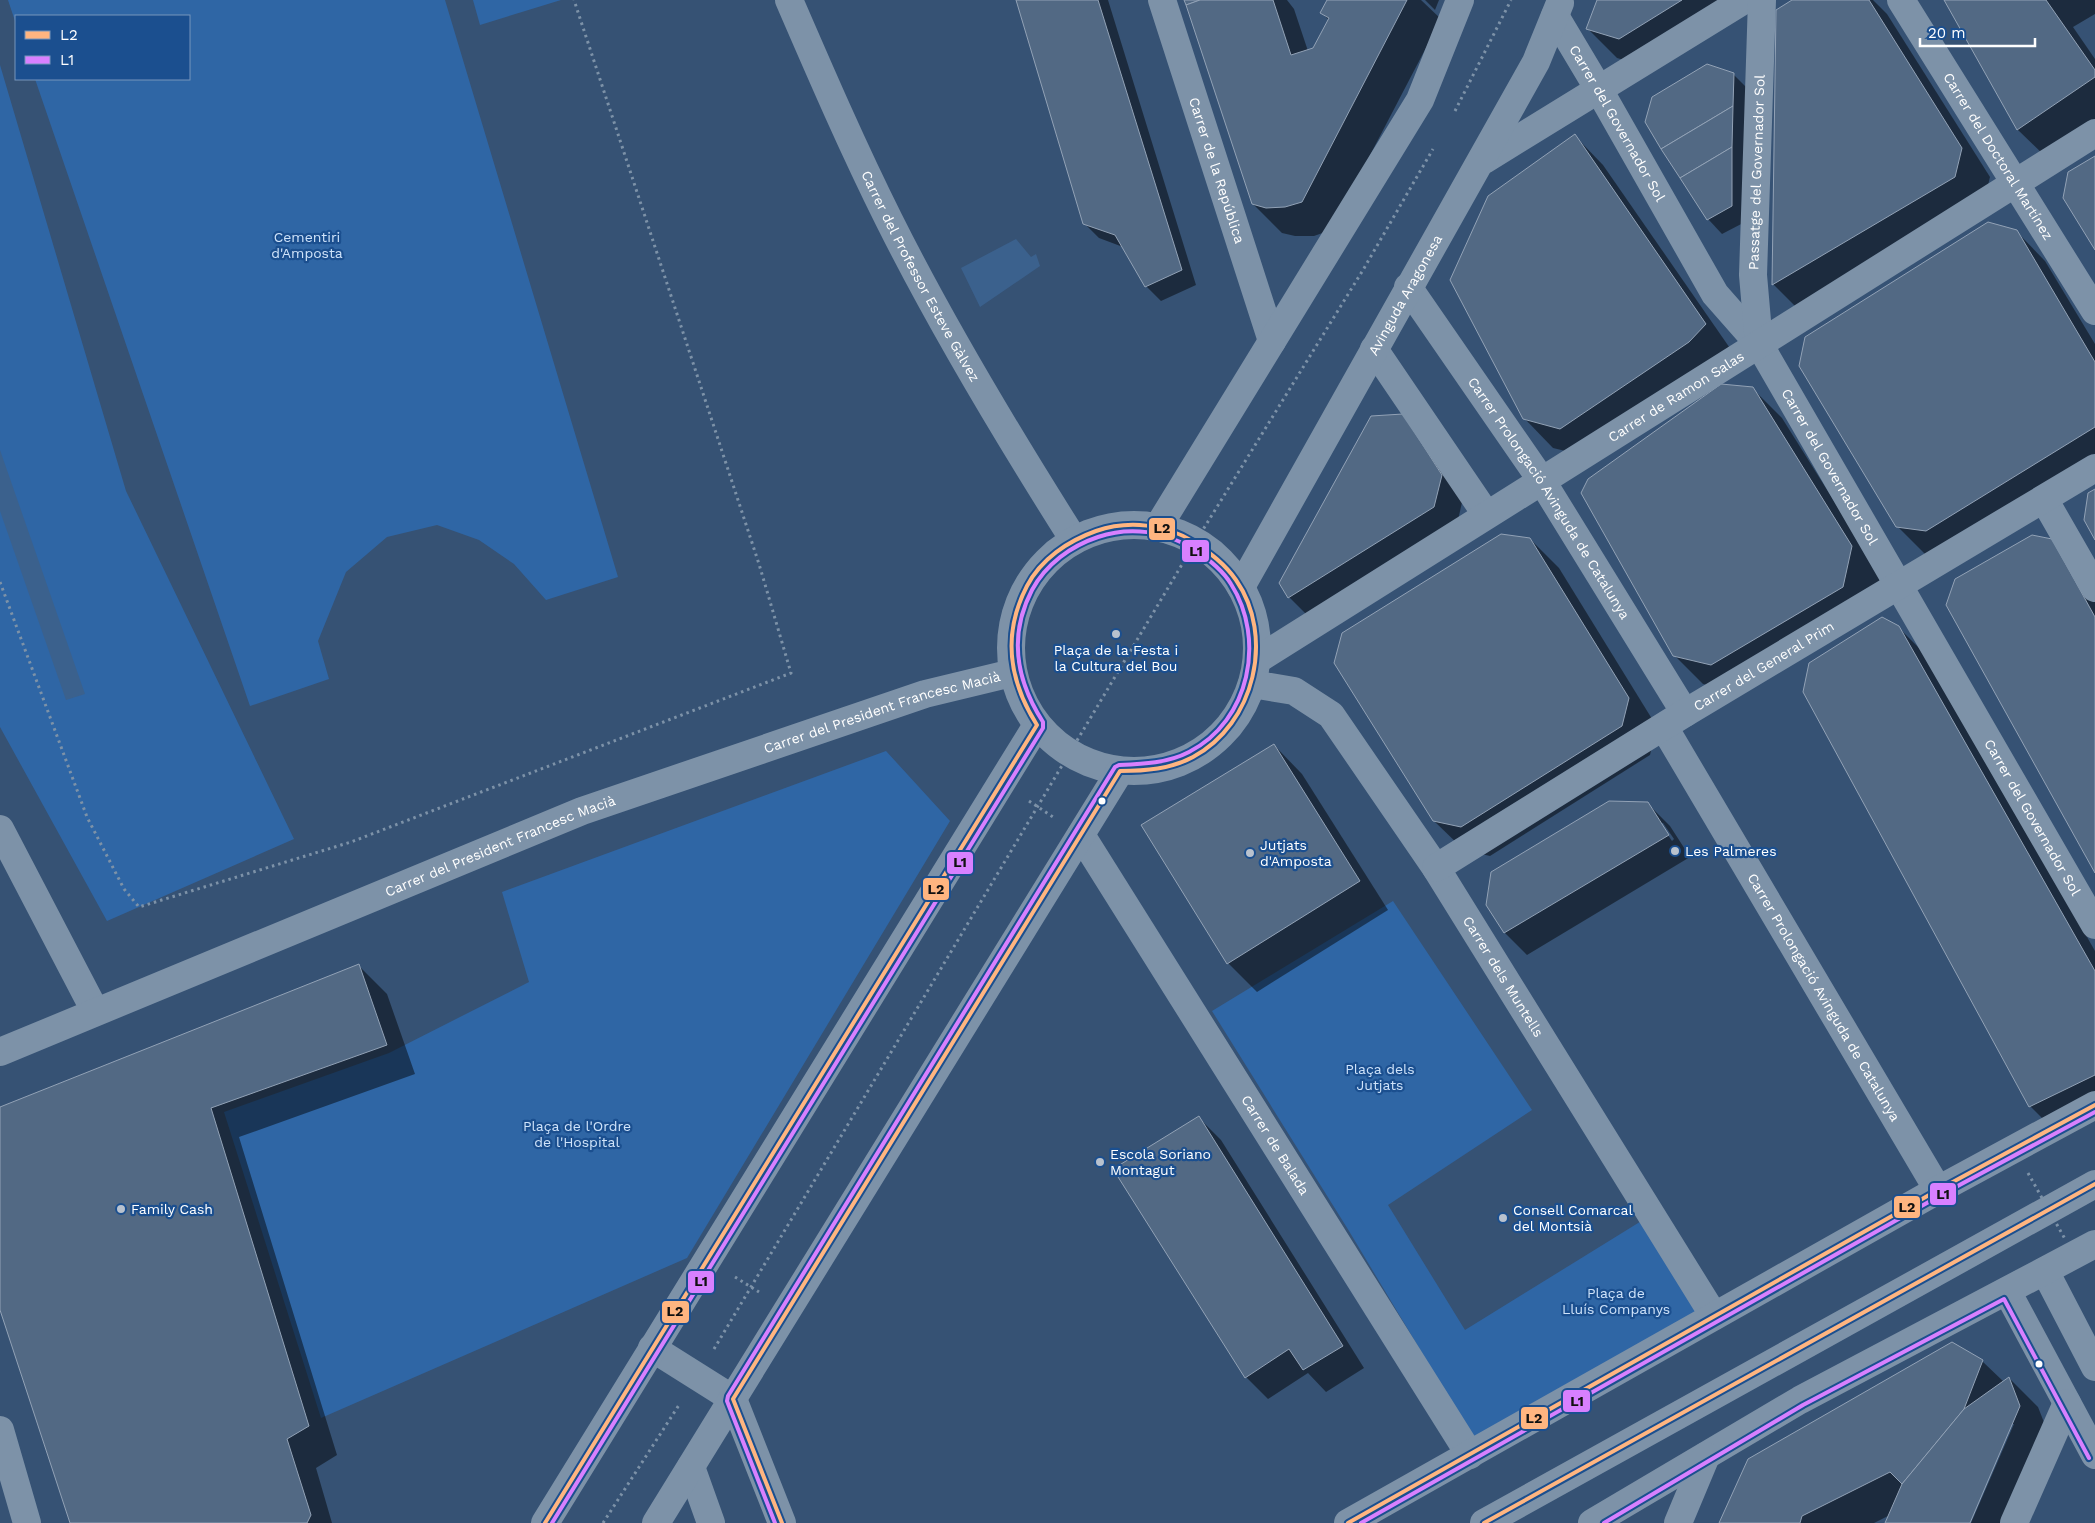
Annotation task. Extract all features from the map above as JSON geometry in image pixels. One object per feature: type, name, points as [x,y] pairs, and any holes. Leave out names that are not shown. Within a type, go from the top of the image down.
[{"type":"street","name":"Carrer del Professor Esteve Gàlvez","points":[[789,0],[841,122],[890,222],[1019,452],[1074,540]]},
{"type":"street","name":"Carrer de la República","points":[[1162,0],[1272,341]]},
{"type":"street","points":[[1158,527],[1420,100],[1460,0]]},
{"type":"street","points":[[1480,162],[1744,0]]},
{"type":"street","name":"Passatge del Governador Sol","points":[[1759,344],[1753,275],[1762,0]]},
{"type":"street","name":"Carrer del Doctoral Martínez","points":[[1901,0],[2095,311]]},
{"type":"street","name":"Carrer del Governador Sol","points":[[1558,8],[1598,88],[1715,294],[1759,344],[2095,925]]},
{"type":"street","name":"Avinguda Aragonesa","points":[[1241,587],[1536,62],[1558,8]]},
{"type":"street","name":"Carrer de Ramon Salas","points":[[1255,672],[1486,514],[1542,481],[2095,133]]},
{"type":"street","name":"Carrer Prolongació Avinguda de Catalunya","points":[[1408,287],[1542,481],[1938,1190]]},
{"type":"street","points":[[1374,349],[1486,514]]},
{"type":"street","name":"Carrer del General Prim","points":[[1436,868],[1675,720],[2095,468]]},
{"type":"street","points":[[2044,499],[2095,588]]},
{"type":"street","points":[[1140,525],[1158,527],[1196,541],[1221,561],[1241,587],[1254,622],[1255,672],[1233,722],[1202,751],[1163,768],[1120,771],[1094,765],[1070,754],[1052,741],[1037,725],[1021,700],[1012,674],[1010,638],[1013,621],[1021,597],[1034,574],[1046,561],[1074,540],[1115,526],[1140,525]]},
{"type":"street","name":"Carrer dels Muntells","points":[[1255,672],[1294,691],[1331,715],[1436,868],[1714,1316]]},
{"type":"street","name":"Carrer del President Francesc Macià","points":[[0,1052],[582,811],[925,694],[1012,674]]},
{"type":"street","points":[[545,1523],[1037,725]]},
{"type":"street","points":[[656,1523],[1120,771]]},
{"type":"street","points":[[0,829],[96,1011]]},
{"type":"street","name":"Carrer de Balada","points":[[1081,835],[1470,1455]]},
{"type":"street","points":[[1348,1523],[1938,1190],[2095,1105]]},
{"type":"street","points":[[1484,1523],[2095,1184]]},
{"type":"street","points":[[1592,1523],[1800,1400],[2095,1244]]},
{"type":"street","points":[[2045,1271],[2095,1367]]},
{"type":"street","points":[[2007,1291],[2095,1455]]},
{"type":"street","points":[[652,1348],[732,1399],[782,1523]]},
{"type":"street","points":[[2014,1523],[2067,1403]]},
{"type":"street","points":[[0,1430],[26,1523]]},
{"type":"street","points":[[1678,1523],[1706,1456]]},
{"type":"street","points":[[691,1467],[711,1523]]},
{"type":"path","points":[[0,582],[86,817],[124,889],[139,907],[351,842],[791,673],[759,564],[574,0]]},
{"type":"path","points":[[1450,119],[1511,0]]},
{"type":"path","points":[[603,1523],[697,1377],[1196,541],[1363,270],[1436,144]]},
{"type":"path","points":[[1001,783],[1081,835]]},
{"type":"path","points":[[2028,1173],[2065,1239]]},
{"type":"path","points":[[706,1260],[788,1310]]},
{"type":"green space","name":"Cementiri d'Amposta","points":[[8,0],[445,0],[618,577],[546,600],[514,564],[479,540],[437,525],[387,537],[346,572],[318,641],[329,679],[250,706],[35,80],[190,80],[190,15],[15,15],[15,21]]},
{"type":"green space","points":[[473,0],[561,0],[480,25]]},
{"type":"green space","points":[[0,65],[126,491],[294,839],[107,921],[0,727]]},
{"type":"green space","name":"Plaça de l'Ordre de l'Hospital","points":[[886,751],[950,821],[687,1258],[321,1418],[224,1112],[389,1053],[529,982],[502,892]]},
{"type":"green space","name":"Plaça dels Jutjats","points":[[1393,901],[1532,1110],[1388,1205],[1465,1330],[1643,1220],[1703,1314],[1476,1443],[1349,1231],[1212,1011]]},
{"type":"shaded area","points":[[1016,239],[1031,257],[1036,254],[1040,266],[980,307],[961,268]]},
{"type":"shaded area","points":[[0,450],[85,694],[66,700],[0,511]]},
{"type":"building","points":[[1016,0],[1098,0],[1182,270],[1145,287],[1115,235],[1083,224]]},
{"type":"building","points":[[1184,0],[1200,0],[1186,5]]},
{"type":"building","points":[[1200,0],[1273,0],[1291,55],[1313,48],[1329,18],[1320,13],[1327,0],[1407,0],[1302,202],[1285,207],[1266,208],[1252,204],[1186,5]]},
{"type":"building","points":[[1597,0],[1682,0],[1619,39],[1586,29]]},
{"type":"building","points":[[1792,0],[1869,0],[1962,148],[1955,177],[1772,285],[1776,10]]},
{"type":"building","points":[[1944,0],[2046,0],[2095,70],[2095,77],[2017,130]]},
{"type":"building","points":[[1707,64],[1734,73],[1733,106],[1661,149],[1645,122],[1652,97]]},
{"type":"building","points":[[1733,106],[1732,147],[1680,178],[1661,149]]},
{"type":"building","points":[[1575,134],[1706,324],[1689,342],[1560,429],[1523,419],[1450,280],[1488,196]]},
{"type":"building","points":[[1732,147],[1732,206],[1707,220],[1680,178]]},
{"type":"building","points":[[2095,156],[2095,250],[2063,198],[2068,172]]},
{"type":"building","points":[[1988,222],[2017,230],[2095,362],[2095,427],[1926,531],[1896,527],[1799,366],[1805,337]]},
{"type":"building","points":[[1721,384],[1753,387],[1852,546],[1843,587],[1711,665],[1673,656],[1581,493],[1588,479]]},
{"type":"building","points":[[1403,414],[1442,475],[1434,507],[1288,598],[1279,583],[1371,416]]},
{"type":"building","points":[[2095,489],[2095,540],[2084,520],[2088,493]]},
{"type":"building","points":[[1501,534],[1530,538],[1629,698],[1622,726],[1461,827],[1433,821],[1334,663],[1342,633]]},
{"type":"building","points":[[2032,535],[2052,539],[2095,617],[2095,873],[1946,605],[1955,579]]},
{"type":"building","points":[[1882,617],[1899,626],[2095,971],[2095,1075],[2029,1107],[1803,692],[1809,663]]},
{"type":"building","name":"Jutjats d'Amposta","points":[[1274,744],[1360,881],[1227,964],[1141,825]]},
{"type":"building","points":[[1609,801],[1648,802],[1669,835],[1504,933],[1486,905],[1491,872]]},
{"type":"building","name":"Family Cash","points":[[359,964],[387,1045],[211,1108],[309,1426],[287,1439],[311,1515],[307,1523],[70,1523],[0,1310],[0,1107]]},
{"type":"building","points":[[1199,1116],[1343,1346],[1303,1370],[1289,1349],[1245,1378],[1113,1169]]},
{"type":"building","points":[[1952,1342],[1983,1360],[1964,1409],[1902,1484],[1890,1472],[1802,1516],[1800,1523],[1719,1523],[1748,1459]]},
{"type":"building","points":[[2009,1377],[2020,1406],[1970,1523],[1885,1523],[1902,1484],[1964,1409]]},
{"type":"transit line","name":"L2","points":[[545,1523],[1037,725],[1020,691],[1012,657],[1014,622],[1019,604],[1033,576],[1056,552],[1075,540],[1096,531],[1134,525],[1171,531],[1194,542],[1222,564],[1232,574],[1248,602],[1254,627],[1256,652],[1252,677],[1244,701],[1231,723],[1214,742],[1193,757],[1158,769],[1120,771],[733,1399],[782,1523]]},
{"type":"transit line","name":"L1","points":[[552,1523],[1043,728],[1043,722],[1034,706],[1021,674],[1018,658],[1020,624],[1024,607],[1032,590],[1044,572],[1060,557],[1078,545],[1098,537],[1135,531],[1159,534],[1171,538],[1193,549],[1219,569],[1231,584],[1242,606],[1248,629],[1249,653],[1246,677],[1238,700],[1226,720],[1210,738],[1189,752],[1164,761],[1115,767],[728,1396],[727,1401],[775,1523]]},
{"type":"transit line","name":"L2","points":[[1348,1523],[1938,1190],[2095,1105]]},
{"type":"transit line","name":"L1","points":[[1361,1523],[1941,1195],[2095,1112]]},
{"type":"transit line","name":"L2","points":[[1484,1523],[2095,1184]]},
{"type":"transit line","name":"L1","points":[[1604,1523],[1803,1405],[2004,1299],[2089,1458]]},
{"type":"place","name":"Plaça de la Festa i la Cultura del Bou","points":[[1116,634]]},
{"type":"place","name":"Les Palmeres","points":[[1675,851]]},
{"type":"place","name":"Jutjats d'Amposta","points":[[1250,853]]},
{"type":"place","name":"Escola Soriano Montagut","points":[[1100,1162]]},
{"type":"place","name":"Family Cash","points":[[121,1209]]},
{"type":"place","name":"Consell Comarcal del Montsià","points":[[1503,1218]]},
{"type":"park label","name":"Plaça de Lluís Companys","points":[[1616,1302]]}]
